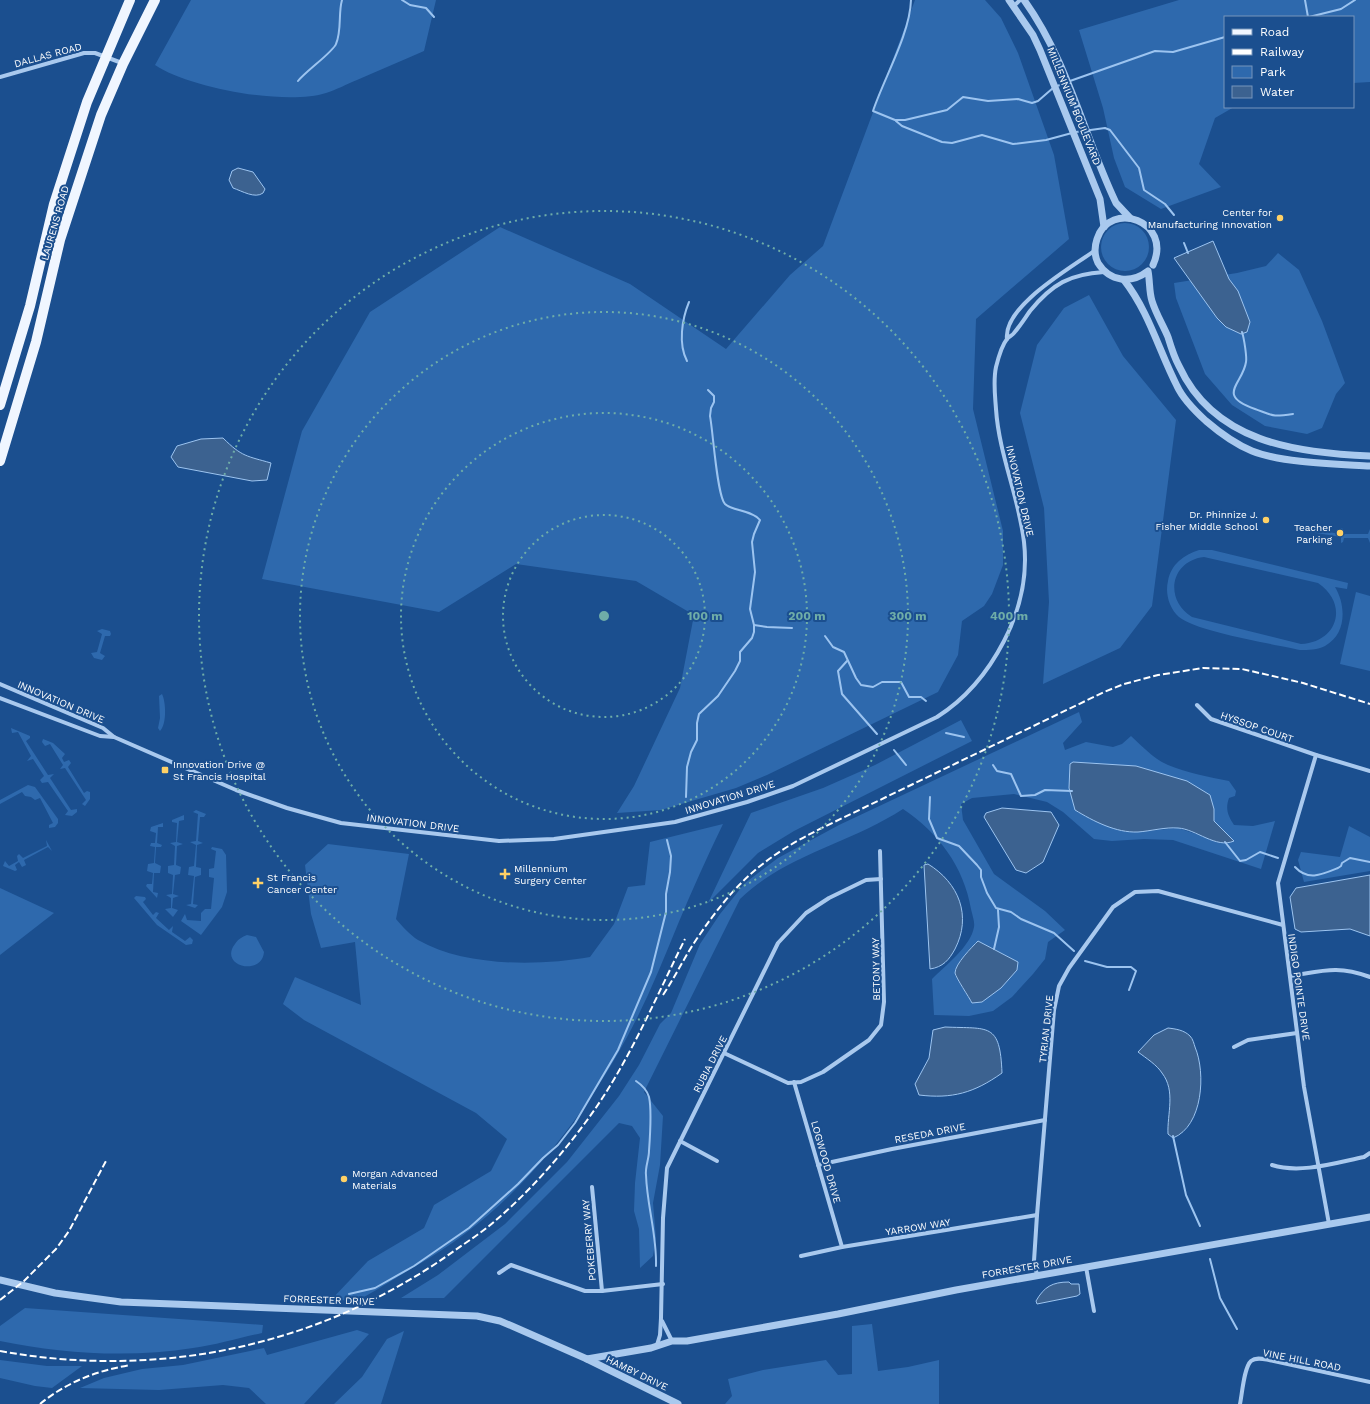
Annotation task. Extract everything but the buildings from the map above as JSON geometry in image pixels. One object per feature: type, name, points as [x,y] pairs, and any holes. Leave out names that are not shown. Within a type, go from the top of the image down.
[{"type":"main road","name":"LAURENS ROAD","points":[[0,405],[34,290],[54,204],[87,102],[130,0]]},
{"type":"main road","name":"LAURENS ROAD","points":[[0,461],[48,294],[60,240],[101,115],[123,64],[155,0]]},
{"type":"main road","points":[[34,290],[48,294]]},
{"type":"street","name":"MILLENNIUM BOULEVARD","points":[[1009,0],[1033,35],[1070,123],[1100,200],[1104,227]]},
{"type":"street","points":[[1014,6],[1020,0]]},
{"type":"street","name":"MILLENNIUM BOULEVARD","points":[[1024,0],[1042,28],[1063,69],[1116,203],[1130,218]]},
{"type":"street","name":"DALLAS ROAD","points":[[0,77],[84,53],[95,53],[106,56],[123,64]]},
{"type":"street","points":[[1150,268],[1133,280],[1114,278],[1105,272],[1098,263],[1094,251],[1098,235],[1104,227],[1116,220],[1130,218],[1144,223],[1154,235],[1157,251],[1150,268],[1152,300],[1179,366],[1196,393],[1218,416],[1240,431],[1278,445],[1325,452],[1370,456]]},
{"type":"street","name":"INNOVATION DRIVE","points":[[0,684],[103,728],[114,736],[236,790],[287,808],[341,823],[498,841],[554,839],[675,822],[747,802],[793,786],[921,726],[952,708],[970,691],[994,661],[1012,627],[1024,592],[1024,542],[997,432],[994,380],[996,366],[1007,339],[1006,331],[1014,318],[1036,292],[1094,251]]},
{"type":"street","name":"INNOVATION DRIVE","points":[[1007,339],[1014,334],[1038,301],[1066,279],[1085,273],[1105,272]]},
{"type":"street","points":[[1124,280],[1136,296],[1178,388],[1201,416],[1221,434],[1252,451],[1273,457],[1370,466]]},
{"type":"street","name":"INNOVATION DRIVE","points":[[0,698],[100,736],[114,736]]},
{"type":"street","name":"HYSSOP COURT","points":[[1197,705],[1211,719],[1316,755],[1370,771]]},
{"type":"street","name":"INDIGO POINTE DRIVE","points":[[1316,755],[1293,835],[1279,875],[1278,883],[1304,1087],[1329,1224]]},
{"type":"street","name":"BETONY WAY","points":[[794,1082],[801,1082],[823,1072],[869,1040],[881,1024],[884,1002],[880,851]]},
{"type":"street","name":"RUBIA DRIVE","points":[[654,1346],[660,1335],[663,1218],[667,1168],[680,1141],[778,944],[806,913],[829,898],[866,880],[881,879]]},
{"type":"street","name":"TYRIAN DRIVE","points":[[1037,1276],[1034,1261],[1054,1010],[1059,986],[1069,968],[1113,907],[1135,892],[1158,891],[1283,925]]},
{"type":"street","points":[[1290,976],[1337,969],[1351,970],[1370,977]]},
{"type":"street","points":[[1234,1047],[1248,1040],[1297,1033]]},
{"type":"street","points":[[724,1053],[788,1082],[794,1082]]},
{"type":"street","name":"LOGWOOD DRIVE","points":[[794,1082],[842,1247]]},
{"type":"street","name":"RESEDA DRIVE","points":[[818,1165],[892,1148],[1045,1120]]},
{"type":"street","points":[[680,1141],[717,1161]]},
{"type":"street","points":[[1272,1165],[1285,1170],[1319,1166],[1364,1157],[1370,1153]]},
{"type":"street","name":"POKEBERRY WAY","points":[[592,1187],[602,1291]]},
{"type":"street","name":"YARROW WAY","points":[[801,1256],[842,1247],[1037,1215]]},
{"type":"street","name":"FORRESTER DRIVE","points":[[654,1346],[658,1349],[687,1341],[1037,1276],[1370,1217]]},
{"type":"street","points":[[499,1273],[512,1265],[585,1291],[602,1291],[662,1284]]},
{"type":"street","points":[[1086,1267],[1094,1311]]},
{"type":"street","name":"FORRESTER DRIVE","points":[[0,1280],[55,1293],[121,1302],[477,1316],[500,1321],[587,1359],[672,1341],[687,1341]]},
{"type":"street","name":"RUBIA DRIVE","points":[[661,1318],[672,1341]]},
{"type":"street","name":"HAMBY DRIVE","points":[[587,1359],[678,1404]]},
{"type":"street","name":"VINE HILL ROAD","points":[[1240,1404],[1247,1369],[1250,1362],[1256,1359],[1269,1360],[1370,1382]]},
{"type":"green space","points":[[191,0],[436,0],[424,51],[330,92],[309,96],[287,97],[263,96],[214,87],[190,81],[155,65]]},
{"type":"green space","points":[[915,0],[985,0],[1001,18],[1018,53],[1054,155],[1069,239],[976,319],[973,409],[1003,531],[1003,565],[992,594],[984,606],[962,621],[958,655],[938,692],[767,775],[736,788],[661,810],[617,813],[634,786],[680,688],[694,615],[636,581],[516,564],[439,612],[262,579],[302,431],[370,312],[500,227],[630,284],[726,349],[790,275],[823,246]]},
{"type":"green space","points":[[1179,0],[1370,0],[1370,82],[1354,83],[1354,16],[1224,16],[1224,108],[1232,108],[1215,118],[1199,164],[1221,187],[1161,209],[1125,187],[1114,158],[1103,108],[1079,30]]},
{"type":"green space","points":[[1120,223],[1130,223],[1142,230],[1149,242],[1149,252],[1142,264],[1130,271],[1120,271],[1112,267],[1105,260],[1101,252],[1101,242],[1105,234],[1112,227]]},
{"type":"green space","points":[[1278,253],[1299,270],[1322,321],[1345,383],[1336,394],[1322,428],[1307,434],[1265,426],[1232,405],[1205,374],[1176,298],[1174,283],[1237,273],[1266,266]]},
{"type":"green space","points":[[1089,295],[1123,356],[1176,420],[1152,606],[1120,648],[1043,684],[1049,602],[1044,508],[1020,413],[1037,345],[1064,308]]},
{"type":"green space","points":[[1341,528],[1343,529],[1343,534],[1368,534],[1370,529],[1370,543],[1368,538],[1344,538],[1343,542],[1341,543],[1341,537],[1310,532],[1311,529],[1340,534]]},
{"type":"green space","points":[[1199,550],[1212,550],[1348,583],[1347,589],[1335,587],[1341,602],[1341,627],[1332,641],[1325,646],[1313,650],[1300,650],[1202,628],[1188,622],[1179,617],[1170,605],[1167,586],[1175,565],[1193,552]],"holes":[[[1204,557],[1318,583],[1328,592],[1334,601],[1336,611],[1335,621],[1331,629],[1324,637],[1314,642],[1301,644],[1192,617],[1183,610],[1177,601],[1175,592],[1175,582],[1178,573],[1184,566],[1193,560]]]},
{"type":"green space","points":[[1356,592],[1370,596],[1370,671],[1340,664]]},
{"type":"green space","points":[[102,629],[110,631],[111,634],[110,636],[105,636],[100,653],[105,656],[102,660],[94,658],[91,653],[97,652],[102,634],[97,631]]},
{"type":"green space","points":[[162,694],[165,718],[160,731],[158,728],[160,718],[159,696]]},
{"type":"green space","points":[[1079,712],[1082,722],[1063,743],[1065,750],[1086,742],[1113,747],[1122,744],[1131,736],[1153,756],[1168,765],[1190,773],[1229,781],[1236,791],[1235,796],[1229,798],[1227,806],[1229,815],[1234,825],[1253,826],[1275,821],[1261,869],[1173,840],[1144,839],[1112,841],[1094,839],[1063,812],[1047,802],[1014,794],[972,798],[961,804],[963,820],[994,874],[1045,911],[1065,930],[1048,942],[1045,959],[1012,997],[993,1011],[969,1016],[934,1015],[932,979],[963,948],[972,934],[974,923],[968,894],[956,865],[938,840],[916,818],[903,809],[883,821],[777,871],[740,899],[644,1092],[663,1116],[660,1165],[653,1203],[656,1238],[653,1256],[640,1268],[639,1229],[634,1211],[635,1183],[640,1138],[632,1126],[619,1123],[444,1298],[401,1298],[438,1275],[505,1224],[567,1162],[619,1096],[639,1065],[660,1024],[671,1013],[700,944],[720,914],[745,883],[778,858],[839,825]],"holes":[[[1105,765],[1136,766],[1214,809],[1214,821],[1228,843],[1178,828],[1136,832],[1108,826]],[[978,941],[1018,962],[972,1003],[956,977],[955,971],[964,956]]]},
{"type":"green space","points":[[961,720],[972,741],[794,831],[758,853],[708,903],[751,813],[823,788],[875,765]]},
{"type":"green space","points":[[11,728],[30,736],[30,738],[26,741],[48,775],[54,774],[50,778],[71,810],[77,809],[77,812],[72,816],[65,815],[68,811],[48,782],[42,783],[40,780],[44,776],[33,759],[27,761],[31,756],[18,732],[12,733]]},
{"type":"green space","points":[[43,739],[53,743],[65,754],[62,758],[64,762],[69,760],[71,763],[68,767],[84,793],[87,791],[90,792],[90,799],[85,806],[82,804],[86,800],[65,768],[60,769],[63,765],[50,744],[45,746],[42,742]]},
{"type":"green space","points":[[28,785],[35,787],[58,819],[58,823],[55,827],[49,828],[49,825],[53,823],[40,798],[35,800],[31,797],[25,796],[22,792],[0,804],[0,800]]},
{"type":"green space","points":[[196,810],[206,814],[204,817],[200,817],[198,841],[203,843],[197,845],[196,867],[201,868],[201,875],[195,877],[193,904],[198,905],[195,908],[186,905],[191,904],[194,876],[188,875],[189,867],[194,866],[196,845],[190,842],[196,841],[198,814],[193,812]]},
{"type":"green space","points":[[184,815],[184,820],[179,821],[177,842],[183,844],[177,846],[176,865],[181,867],[180,874],[175,875],[173,894],[179,896],[173,898],[172,908],[178,910],[173,917],[165,909],[171,908],[171,898],[166,895],[172,894],[173,875],[168,873],[168,866],[174,865],[175,846],[170,843],[176,842],[177,823],[172,822],[172,820]]},
{"type":"green space","points":[[163,823],[163,827],[158,827],[157,843],[162,845],[161,847],[156,847],[155,863],[161,866],[160,873],[154,873],[153,892],[158,893],[157,898],[146,886],[147,884],[152,884],[153,873],[147,871],[148,864],[154,863],[155,847],[150,846],[151,843],[155,843],[156,833],[150,831],[151,827]]},
{"type":"green space","points":[[723,824],[694,886],[654,983],[626,1039],[585,1106],[562,1137],[536,1168],[509,1196],[480,1222],[449,1245],[357,1300],[331,1300],[368,1261],[424,1228],[434,1205],[491,1171],[507,1139],[476,1113],[304,1020],[283,1004],[295,977],[361,1005],[355,942],[321,948],[311,914],[305,865],[328,844],[409,854],[396,919],[418,940],[437,949],[480,960],[526,963],[570,960],[590,957],[614,924],[628,887],[645,885],[650,842]]},
{"type":"green space","points":[[1349,826],[1370,837],[1370,871],[1304,882],[1298,860],[1301,852],[1340,857]]},
{"type":"green space","points":[[46,840],[52,851],[48,847],[24,860],[26,865],[22,867],[19,862],[15,865],[17,870],[15,871],[3,866],[5,861],[9,866],[18,861],[17,856],[19,854],[23,858],[47,846]]},
{"type":"green space","points":[[212,847],[222,849],[226,855],[227,892],[222,907],[201,935],[181,921],[185,914],[187,920],[201,921],[201,913],[205,909],[211,909],[214,878],[209,877],[209,869],[214,868],[216,851],[211,849]]},
{"type":"green space","points":[[0,888],[54,913],[0,955]]},
{"type":"green space","points":[[136,896],[145,897],[146,899],[143,902],[153,915],[156,912],[159,913],[156,918],[169,930],[173,926],[172,932],[185,941],[190,937],[193,940],[192,944],[186,945],[157,925],[134,898]]},
{"type":"green space","points":[[247,935],[256,937],[264,952],[261,960],[256,964],[242,966],[236,963],[232,958],[231,952],[237,941]]},
{"type":"green space","points":[[25,1308],[263,1325],[262,1333],[193,1348],[145,1353],[121,1354],[72,1352],[0,1341],[0,1326]]},
{"type":"green space","points":[[872,1324],[878,1371],[908,1367],[939,1360],[939,1404],[725,1404],[732,1396],[728,1379],[763,1370],[826,1360],[838,1375],[852,1374],[852,1326]]},
{"type":"green space","points":[[357,1330],[369,1334],[304,1404],[266,1404],[249,1388],[223,1385],[159,1390],[80,1388],[104,1378],[142,1369],[183,1365],[264,1348],[267,1355]]},
{"type":"green space","points":[[404,1331],[381,1404],[334,1404],[362,1377],[387,1339]]},
{"type":"green space","points":[[0,1360],[47,1366],[82,1366],[52,1388],[35,1386],[0,1378]]},
{"type":"water","points":[[238,168],[253,172],[265,189],[263,193],[260,195],[252,195],[233,188],[229,180],[232,171]]},
{"type":"water","points":[[1213,241],[1229,279],[1238,291],[1250,322],[1247,332],[1241,334],[1226,327],[1217,318],[1174,258]]},
{"type":"water","points":[[223,438],[235,449],[245,455],[271,463],[267,480],[252,481],[178,467],[171,457],[177,446],[201,439]]},
{"type":"water","points":[[1073,762],[1136,766],[1187,781],[1210,795],[1214,809],[1214,821],[1234,841],[1227,843],[1213,841],[1185,829],[1178,828],[1138,832],[1121,831],[1097,822],[1075,810],[1069,788],[1070,764]]},
{"type":"water","points":[[1002,808],[1051,812],[1059,825],[1043,862],[1026,873],[1016,870],[984,817],[986,813]]},
{"type":"water","points":[[928,864],[948,881],[955,891],[960,901],[962,913],[960,937],[955,949],[939,967],[930,969],[924,865]]},
{"type":"water","points":[[1370,875],[1370,936],[1350,929],[1301,932],[1295,929],[1290,897],[1296,888]]},
{"type":"water","points":[[978,941],[1018,962],[1017,970],[1001,988],[982,1002],[972,1003],[955,973],[958,965],[968,951]]},
{"type":"water","points":[[945,1027],[982,1029],[989,1032],[995,1037],[998,1045],[1001,1056],[1002,1073],[972,1090],[962,1093],[942,1096],[919,1095],[915,1084],[929,1058],[933,1030]]},
{"type":"water","points":[[1168,1028],[1183,1031],[1191,1037],[1198,1058],[1201,1084],[1196,1111],[1191,1122],[1183,1132],[1173,1138],[1168,1134],[1170,1103],[1169,1087],[1162,1073],[1157,1067],[1138,1052],[1154,1035]]},
{"type":"water","points":[[1069,1282],[1071,1284],[1079,1284],[1080,1294],[1077,1296],[1037,1304],[1036,1301],[1039,1296],[1049,1286]]},
{"type":"waterway","points":[[298,81],[330,52],[336,44],[339,33],[342,0]]},
{"type":"waterway","points":[[402,0],[410,5],[426,8],[434,17]]},
{"type":"waterway","points":[[911,0],[910,13],[906,27],[896,56],[873,111],[895,120],[905,120],[947,110],[963,97],[988,101],[1018,99],[1032,103],[1038,101],[1053,88]]},
{"type":"waterway","points":[[1305,0],[1308,16]]},
{"type":"waterway","points":[[1313,16],[1341,9],[1355,0]]},
{"type":"waterway","points":[[1070,81],[1155,51],[1173,52],[1224,37]]},
{"type":"waterway","points":[[1057,86],[1066,83]]},
{"type":"waterway","points":[[896,121],[902,126],[942,142],[952,143],[982,135],[1013,144],[1046,140],[1072,133]]},
{"type":"waterway","points":[[1076,132],[1105,128],[1110,130],[1139,168],[1144,190],[1165,204],[1174,215]]},
{"type":"waterway","points":[[1184,243],[1188,253]]},
{"type":"waterway","points":[[687,361],[684,354],[682,332],[684,316],[689,302]]},
{"type":"waterway","points":[[1242,332],[1246,362],[1244,370],[1234,388],[1236,399],[1255,409],[1277,416],[1293,414]]},
{"type":"waterway","points":[[686,797],[687,767],[691,752],[697,740],[697,723],[699,714],[718,696],[735,671],[740,661],[740,652],[752,638],[754,632],[750,609],[755,572],[752,542],[760,520],[752,514],[728,506],[722,499],[710,416],[714,396],[708,390]]},
{"type":"waterway","points":[[754,625],[792,628]]},
{"type":"waterway","points":[[825,636],[833,647],[844,652],[856,678],[861,685],[873,687],[882,682],[901,682],[909,697],[921,697],[926,701]]},
{"type":"waterway","points":[[847,661],[838,671],[842,694],[877,734]]},
{"type":"waterway","points":[[946,733],[964,737]]},
{"type":"waterway","points":[[894,750],[906,765]]},
{"type":"waterway","points":[[993,765],[997,771],[1011,774],[1021,796],[1035,795],[1045,790],[1072,791]]},
{"type":"waterway","points":[[930,797],[929,819],[937,838],[959,846],[977,865],[981,870],[981,877],[987,893],[996,908],[1011,912],[1021,919],[1054,933],[1074,951]]},
{"type":"waterway","points":[[349,1294],[375,1288],[414,1266],[469,1228],[518,1184],[558,1145],[575,1123],[618,1050],[651,972],[666,912],[666,894],[671,856],[667,840]]},
{"type":"waterway","points":[[1225,842],[1240,861],[1246,860],[1260,852],[1278,858]]},
{"type":"waterway","points":[[1295,867],[1305,874],[1315,875],[1326,873],[1338,868],[1342,863],[1350,858],[1370,862]]},
{"type":"waterway","points":[[994,949],[999,927],[998,910]]},
{"type":"waterway","points":[[1085,961],[1107,967],[1131,967],[1136,971],[1129,990]]},
{"type":"waterway","points":[[636,1081],[646,1090],[650,1102],[650,1138],[646,1172],[648,1198],[655,1243],[656,1266]]},
{"type":"waterway","points":[[1173,1136],[1186,1195],[1200,1226]]},
{"type":"waterway","points":[[1210,1259],[1220,1298],[1237,1329]]},
{"type":"railway","points":[[663,995],[692,947],[724,902],[752,872],[785,848],[826,826],[1104,692],[1124,684],[1158,675],[1203,668],[1242,669],[1303,683],[1370,704]]},
{"type":"railway","points":[[0,1351],[60,1359],[120,1361],[179,1357],[237,1348],[294,1332],[349,1311],[403,1284],[454,1251],[491,1224],[532,1186],[565,1149],[600,1102],[627,1057],[685,939]]},
{"type":"railway","points":[[0,1300],[24,1281],[56,1249],[69,1231],[107,1159]]},
{"type":"railway","points":[[40,1404],[61,1389],[82,1378],[117,1367],[130,1365]]},
{"type":"place","name":"Center for Manufacturing Innovation","points":[[1280,218]]},
{"type":"place","name":"Dr. Phinnize J. Fisher Middle School","points":[[1266,520]]},
{"type":"place","name":"Teacher Parking","points":[[1340,533]]},
{"type":"place","name":"Innovation Drive @ St Francis Hospital","points":[[165,770]]},
{"type":"place","name":"Millennium Surgery Center","points":[[505,874]]},
{"type":"place","name":"St Francis Cancer Center","points":[[258,883]]},
{"type":"place","name":"Morgan Advanced Materials","points":[[344,1179]]}]
